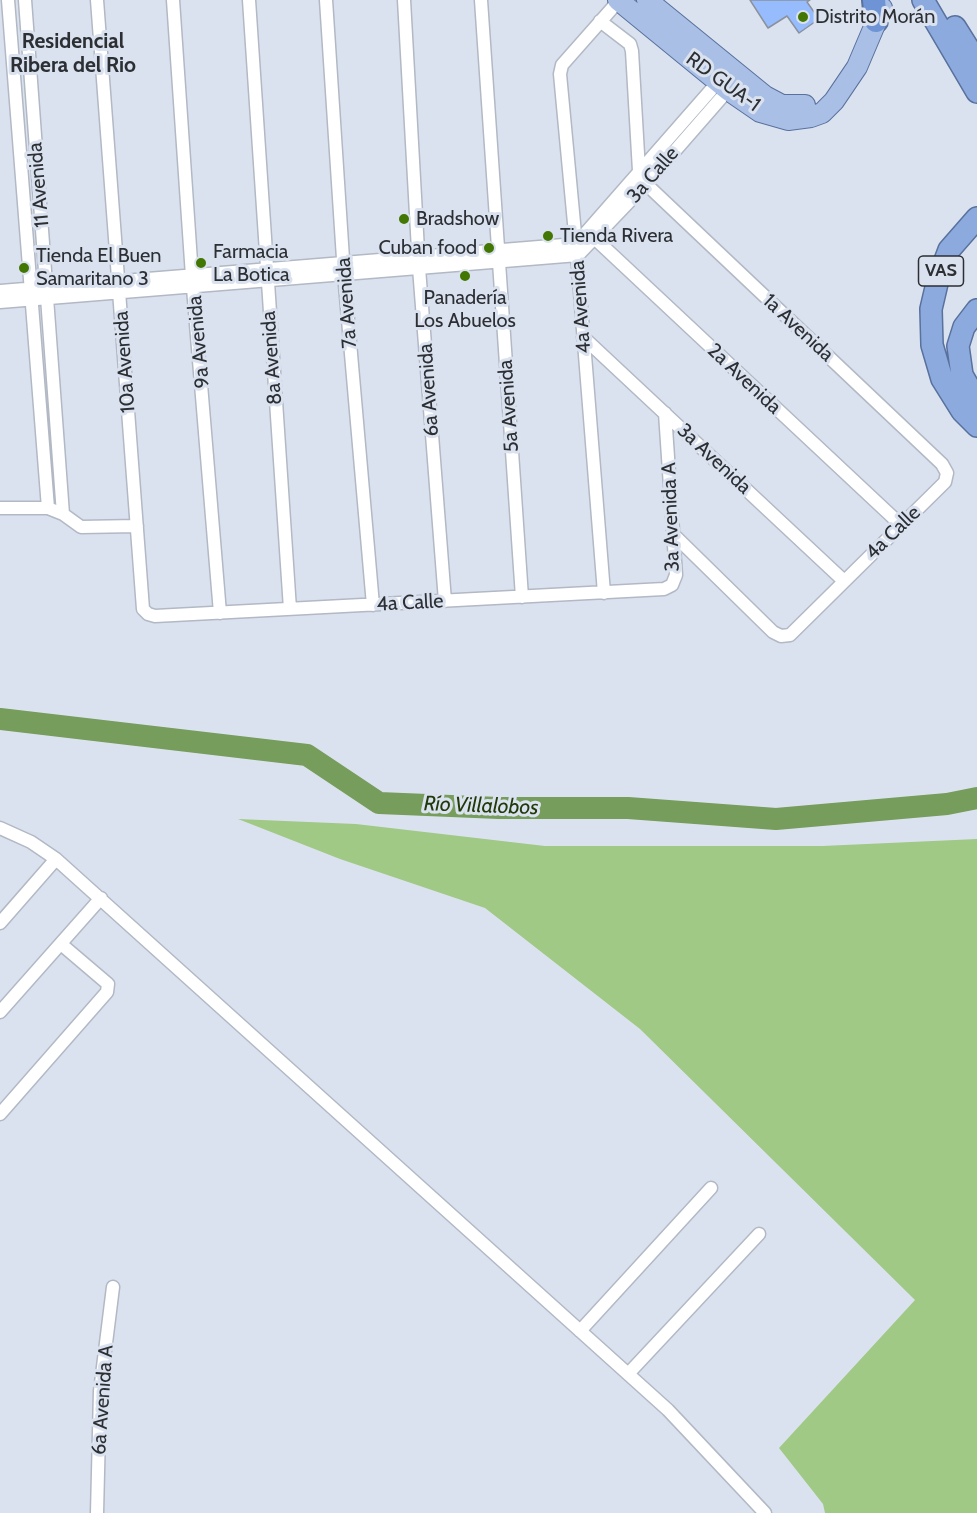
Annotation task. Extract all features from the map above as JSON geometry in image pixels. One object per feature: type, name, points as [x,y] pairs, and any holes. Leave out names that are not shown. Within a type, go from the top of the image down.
[{"type":"highway","points":[[922,0],[966,54]]},
{"type":"highway","points":[[938,0],[966,54],[977,92]]},
{"type":"highway","name":"VAS","points":[[977,218],[949,250],[938,279],[931,309],[932,345],[942,379],[962,411],[977,426]]},
{"type":"highway","name":"VAS","points":[[977,310],[964,327],[958,346],[962,375],[977,401]]},
{"type":"main road","name":"RD GUA-1","points":[[647,0],[756,89]]},
{"type":"main road","name":"RD GUA-1","points":[[615,1],[760,112],[788,120],[822,113],[834,101],[857,67],[878,7]]},
{"type":"main road","points":[[615,1],[649,18],[673,21]]},
{"type":"main road","points":[[722,61],[726,67],[722,85],[741,82],[782,105],[834,101]]},
{"type":"street","name":"11 Avenida","points":[[8,0],[48,508]]},
{"type":"street","name":"11 Avenida","points":[[25,0],[63,514]]},
{"type":"street","name":"10a Avenida","points":[[97,0],[143,609],[148,615]]},
{"type":"street","name":"9a Avenida","points":[[173,0],[220,613]]},
{"type":"street","name":"8a Avenida","points":[[249,0],[290,609]]},
{"type":"street","name":"7a Avenida","points":[[326,0],[344,269],[373,605]]},
{"type":"street","name":"6a Avenida","points":[[404,0],[419,262],[445,601]]},
{"type":"street","name":"5a Avenida","points":[[481,0],[522,597]]},
{"type":"street","name":"4a Avenida","points":[[604,593],[577,250],[560,70],[615,1]]},
{"type":"street","points":[[600,21],[630,45],[632,51],[639,171]]},
{"type":"street","name":"3a Calle","points":[[591,236],[639,171],[722,85]]},
{"type":"street","name":"3a Calle","points":[[577,250],[646,184],[722,85]]},
{"type":"street","name":"1a Avenida","points":[[639,171],[646,184],[942,464],[947,473]]},
{"type":"street","name":"2a Avenida","points":[[591,236],[901,525]]},
{"type":"street","points":[[0,291],[48,293],[577,250]]},
{"type":"street","points":[[0,302],[32,294]]},
{"type":"street","name":"3a Avenida","points":[[583,337],[844,581]]},
{"type":"street","name":"3a Avenida A","points":[[665,414],[676,575],[672,585]]},
{"type":"street","name":"4a Calle","points":[[674,535],[773,632],[781,636],[790,635],[945,482],[947,473]]},
{"type":"street","points":[[0,508],[48,508],[63,514],[81,527],[137,526]]},
{"type":"street","name":"4a Calle","points":[[148,615],[664,590],[672,585]]},
{"type":"street","points":[[0,829],[31,842],[57,859],[101,898],[668,1410],[765,1513]]},
{"type":"street","points":[[0,922],[57,859]]},
{"type":"street","points":[[0,1012],[101,898]]},
{"type":"street","points":[[0,1114],[107,992],[108,984],[61,944]]},
{"type":"street","points":[[580,1331],[711,1188]]},
{"type":"street","points":[[628,1374],[759,1234]]},
{"type":"street","name":"6a Avenida A","points":[[97,1513],[100,1391],[113,1287]]},
{"type":"green space","points":[[238,819],[356,824],[545,846],[822,846],[977,839],[977,1513],[825,1513],[823,1504],[779,1448],[915,1300],[640,1029],[485,908],[340,859]]},
{"type":"building","name":"Distrito Morán","points":[[750,0],[810,0],[807,2],[819,19],[799,33],[787,16],[768,28]]},
{"type":"waterway","name":"Río Villalobos","points":[[0,719],[307,755],[379,803],[499,808],[628,808],[776,819],[947,804],[977,798]]},
{"type":"place","name":"Distrito Morán","points":[[803,17]]},
{"type":"place","name":"Bradshow","points":[[404,219]]},
{"type":"place","name":"Tienda Rivera","points":[[548,236]]},
{"type":"place","name":"Cuban food","points":[[489,248]]},
{"type":"place","name":"Farmacia La Botica","points":[[201,263]]},
{"type":"place","name":"Tienda El Buen Samaritano 3","points":[[24,268]]},
{"type":"place","name":"Panadería Los Abuelos","points":[[465,276]]},
{"type":"district","name":"Residencial Ribera del Rio","points":[[73,54]]}]
